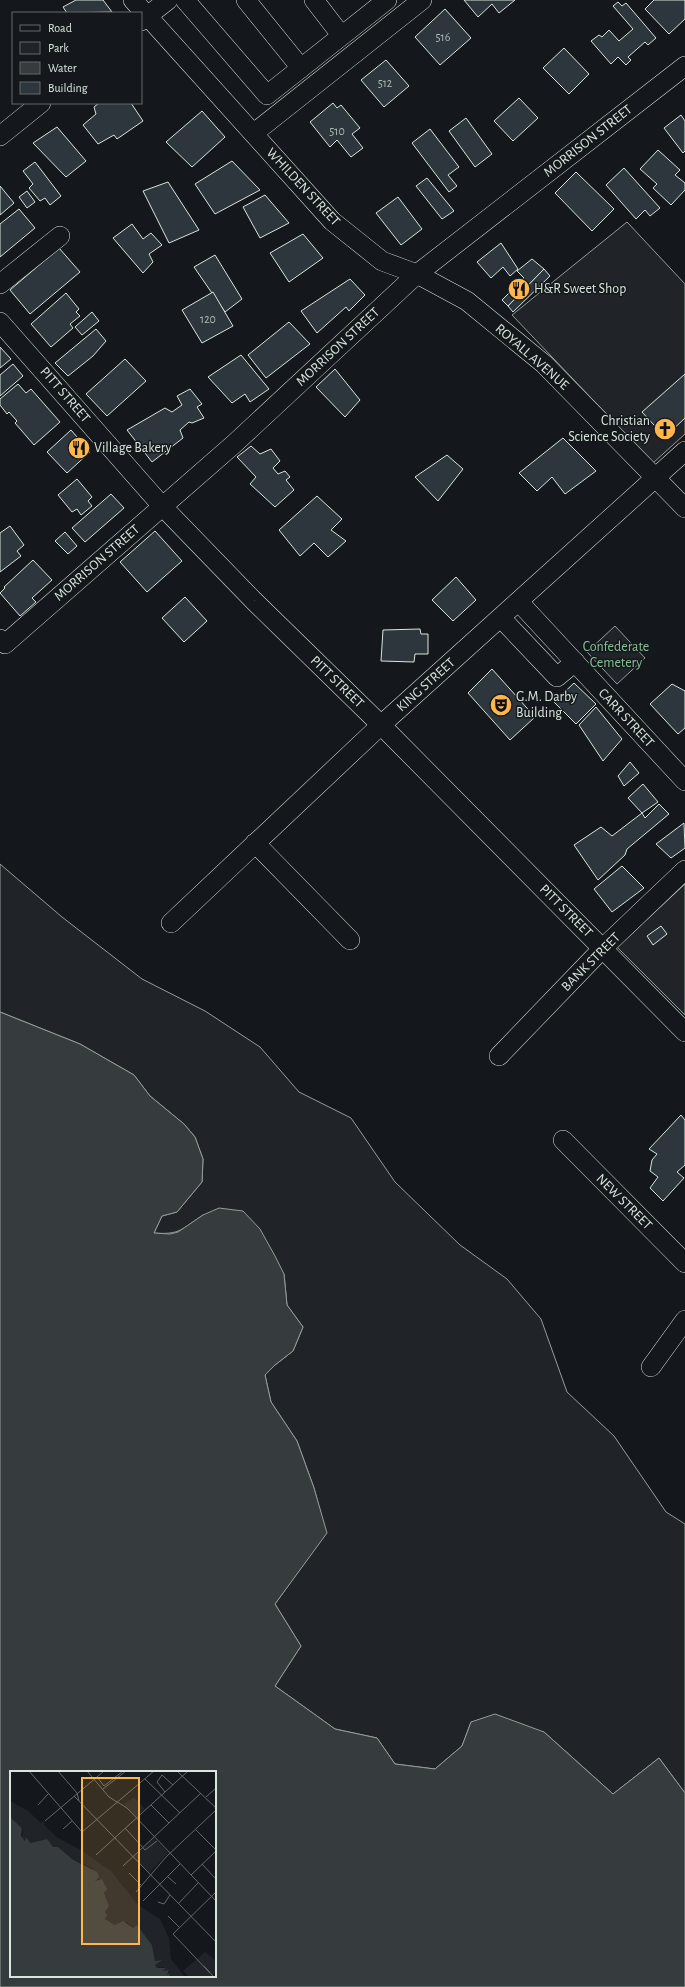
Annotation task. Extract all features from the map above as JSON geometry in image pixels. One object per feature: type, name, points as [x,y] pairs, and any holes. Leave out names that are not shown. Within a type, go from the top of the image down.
[{"type":"street","name":"WHILDEN STREET","points":[[133,0],[140,12]]},
{"type":"street","points":[[144,19],[168,0]]},
{"type":"street","points":[[185,0],[266,95],[302,68],[379,2]]},
{"type":"street","points":[[246,0],[302,68]]},
{"type":"street","points":[[314,0],[341,35]]},
{"type":"street","points":[[254,133],[422,0]]},
{"type":"street","name":"WHILDEN STREET","points":[[144,19],[254,133],[332,221],[382,261],[417,274]]},
{"type":"street","name":"MORRISON STREET","points":[[2,641],[234,444],[417,274],[685,66]]},
{"type":"street","points":[[0,136],[40,104]]},
{"type":"street","points":[[0,284],[60,236]]},
{"type":"street","name":"ROYALL AVENUE","points":[[417,274],[467,301],[544,364],[685,508]]},
{"type":"street","name":"PITT STREET","points":[[0,322],[162,506],[254,601],[381,725],[685,1032]]},
{"type":"street","name":"KING STREET","points":[[171,923],[381,725],[685,451]]},
{"type":"street","name":"CARR STREET","points":[[519,602],[685,781]]},
{"type":"street","points":[[501,618],[556,677],[575,662]]},
{"type":"street","points":[[255,843],[350,940]]},
{"type":"street","name":"BANK STREET","points":[[499,1056],[603,948],[685,870]]},
{"type":"street","name":"NEW STREET","points":[[564,1140],[685,1263]]},
{"type":"street","points":[[651,1367],[685,1320]]},
{"type":"green space","points":[[627,222],[685,284],[685,434],[653,463],[512,315]]},
{"type":"green space","name":"Confederate Cemetery","points":[[615,626],[645,658],[617,684],[587,652]]},
{"type":"green space","points":[[0,864],[62,917],[142,979],[205,1011],[260,1047],[299,1092],[351,1118],[395,1182],[460,1245],[507,1279],[541,1319],[567,1392],[614,1436],[666,1512],[685,1524],[685,1793],[659,1758],[613,1794],[544,1732],[471,1722],[462,1746],[435,1769],[395,1764],[377,1738],[335,1729],[275,1686],[301,1646],[275,1604],[326,1533],[314,1488],[297,1441],[271,1402],[265,1375],[293,1351],[303,1327],[287,1305],[284,1274],[203,1215],[175,1232],[154,1233],[162,1216],[177,1212],[202,1182],[203,1159],[195,1137],[184,1124],[150,1096],[134,1075],[80,1044],[0,1012]]},
{"type":"green space","points":[[685,884],[685,1015],[617,947]]},
{"type":"water","points":[[0,1012],[80,1044],[134,1075],[150,1096],[184,1124],[195,1137],[203,1159],[202,1182],[177,1212],[162,1216],[154,1233],[170,1234],[178,1232],[203,1215],[219,1208],[243,1211],[260,1229],[284,1274],[287,1305],[303,1327],[293,1351],[265,1375],[271,1402],[297,1441],[314,1488],[327,1533],[275,1604],[301,1646],[275,1686],[335,1729],[377,1738],[395,1764],[435,1769],[462,1746],[471,1722],[495,1714],[544,1732],[613,1794],[659,1758],[685,1793],[685,1987],[0,1987]]},
{"type":"building","points":[[76,0],[103,0],[112,12],[66,12],[63,7]]},
{"type":"building","points":[[464,0],[515,0],[499,13],[492,4],[478,17]]},
{"type":"building","points":[[654,0],[685,0],[685,19],[669,34],[645,9]]},
{"type":"building","points":[[618,2],[622,6],[626,3],[656,38],[648,45],[645,42],[628,57],[631,60],[626,65],[618,57],[611,64],[591,41],[599,35],[602,37],[609,30],[619,41],[633,29],[613,6]]},
{"type":"building","points":[[445,9],[471,38],[440,65],[415,37]]},
{"type":"building","points":[[564,48],[589,74],[569,94],[543,68]]},
{"type":"building","points":[[386,60],[409,86],[384,107],[361,80]]},
{"type":"building","points":[[519,98],[538,118],[513,141],[494,121]]},
{"type":"building","points":[[333,103],[337,108],[341,105],[360,128],[352,134],[363,148],[351,157],[337,140],[330,147],[310,122]]},
{"type":"building","points":[[98,104],[132,104],[143,121],[117,139],[114,135],[98,144],[83,125],[96,114],[94,107]]},
{"type":"building","points":[[202,111],[225,137],[192,167],[166,142]]},
{"type":"building","points":[[681,115],[685,121],[685,151],[683,153],[664,128]]},
{"type":"building","points":[[466,118],[492,154],[475,167],[449,131]]},
{"type":"building","points":[[57,127],[86,161],[66,177],[33,143]]},
{"type":"building","points":[[430,129],[459,167],[448,175],[457,186],[449,192],[412,143]]},
{"type":"building","points":[[658,150],[680,170],[675,175],[685,183],[685,190],[671,205],[653,188],[657,184],[640,169]]},
{"type":"building","points":[[232,161],[260,190],[215,214],[195,184]]},
{"type":"building","points":[[35,162],[61,196],[50,205],[45,198],[40,201],[29,188],[33,184],[23,171]]},
{"type":"building","points":[[624,168],[660,208],[650,216],[645,210],[636,219],[606,185]]},
{"type":"building","points":[[576,172],[614,209],[592,231],[555,193]]},
{"type":"building","points":[[427,178],[454,211],[442,219],[416,186]]},
{"type":"building","points":[[168,182],[199,230],[169,243],[143,191]]},
{"type":"building","points":[[0,186],[14,203],[0,215]]},
{"type":"building","points":[[27,191],[35,202],[27,208],[19,197]]},
{"type":"building","points":[[265,195],[289,223],[260,238],[243,207]]},
{"type":"building","points":[[398,197],[422,229],[401,245],[376,213]]},
{"type":"building","points":[[19,209],[35,228],[0,257],[0,224]]},
{"type":"building","points":[[132,224],[143,239],[151,233],[162,245],[149,254],[153,262],[143,273],[113,238]]},
{"type":"building","points":[[303,234],[323,258],[289,282],[270,253]]},
{"type":"building","points":[[501,243],[518,269],[510,276],[503,267],[491,278],[477,262]]},
{"type":"building","points":[[59,248],[80,272],[30,314],[10,290]]},
{"type":"building","points":[[215,255],[242,299],[225,312],[194,267]]},
{"type":"building","name":"H&R Sweet Shop","points":[[532,259],[544,269],[508,306],[502,300],[524,278],[517,271]]},
{"type":"building","points":[[544,269],[550,276],[513,312],[508,306]]},
{"type":"building","points":[[350,279],[365,295],[349,311],[346,307],[317,333],[301,311]]},
{"type":"building","points":[[213,292],[233,326],[202,343],[182,310]]},
{"type":"building","points":[[66,293],[79,309],[76,312],[80,316],[70,324],[73,328],[51,347],[31,324]]},
{"type":"building","points":[[92,312],[99,321],[82,335],[75,327]]},
{"type":"building","points":[[289,322],[310,344],[266,378],[248,355]]},
{"type":"building","points":[[96,329],[106,341],[93,356],[68,376],[55,363]]},
{"type":"building","points":[[0,347],[11,359],[0,368]]},
{"type":"building","points":[[241,355],[269,389],[250,402],[245,394],[232,403],[208,377]]},
{"type":"building","points":[[125,359],[146,381],[107,416],[86,394]]},
{"type":"building","points":[[13,364],[23,376],[0,396],[0,375]]},
{"type":"building","points":[[335,369],[360,400],[345,417],[316,387]]},
{"type":"building","points":[[685,374],[685,418],[665,437],[642,412]]},
{"type":"building","points":[[18,384],[26,393],[31,389],[60,422],[34,445],[15,423],[17,421],[9,412],[7,414],[0,405],[0,399]]},
{"type":"building","points":[[190,389],[202,404],[197,407],[204,418],[192,423],[189,422],[180,430],[183,438],[152,462],[127,430],[165,408],[172,412],[182,405],[177,396]]},
{"type":"building","points":[[71,430],[90,452],[67,473],[47,452]]},
{"type":"building","points":[[563,438],[596,471],[565,494],[552,477],[537,491],[519,473]]},
{"type":"building","points":[[251,446],[260,454],[271,449],[280,461],[273,468],[278,474],[285,471],[290,477],[286,480],[294,490],[275,507],[250,484],[256,477],[237,457]]},
{"type":"building","points":[[447,455],[463,469],[438,501],[415,477]]},
{"type":"building","points":[[77,479],[92,497],[88,501],[92,506],[81,515],[77,509],[72,512],[58,495]]},
{"type":"building","points":[[111,494],[124,508],[85,542],[72,528]]},
{"type":"building","points":[[317,496],[342,519],[331,530],[346,541],[328,557],[314,543],[300,556],[279,530]]},
{"type":"building","points":[[10,526],[24,545],[17,551],[21,556],[0,572],[0,533]]},
{"type":"building","points":[[155,531],[182,561],[147,592],[120,562]]},
{"type":"building","points":[[65,532],[77,546],[68,554],[55,541]]},
{"type":"building","points":[[33,560],[52,580],[32,598],[36,602],[20,616],[0,593],[5,588],[4,587]]},
{"type":"building","points":[[456,577],[476,600],[453,621],[432,600]]},
{"type":"building","points":[[185,597],[207,621],[184,642],[162,618]]},
{"type":"building","points":[[420,629],[421,634],[428,634],[428,654],[415,654],[414,662],[381,661],[383,630]]},
{"type":"building","name":"G.M. Darby Building","points":[[492,669],[535,717],[510,740],[468,693]]},
{"type":"building","points":[[574,683],[596,704],[576,724],[554,702]]},
{"type":"building","points":[[672,684],[685,691],[685,728],[678,734],[650,704]]},
{"type":"building","points":[[596,707],[622,739],[603,761],[579,725]]},
{"type":"building","points":[[630,762],[639,773],[624,786],[618,776]]},
{"type":"building","points":[[643,784],[658,802],[642,813],[628,798]]},
{"type":"building","points":[[659,804],[669,814],[627,849],[625,855],[598,880],[574,845],[601,827],[612,836],[642,813],[645,818]]},
{"type":"building","points":[[684,823],[685,848],[671,858],[656,844]]},
{"type":"building","points":[[622,866],[644,888],[612,912],[594,889]]},
{"type":"building","points":[[661,926],[667,934],[653,945],[647,936]]},
{"type":"building","points":[[681,1115],[685,1120],[685,1165],[677,1172],[684,1178],[663,1201],[650,1188],[658,1177],[650,1171],[652,1160],[657,1154],[649,1149]]},
{"type":"place","name":"H&R Sweet Shop","points":[[519,289]]},
{"type":"place","name":"Christian Science Society","points":[[665,429]]},
{"type":"place","name":"Village Bakery","points":[[79,448]]},
{"type":"place","name":"G.M. Darby Building","points":[[501,705]]}]
